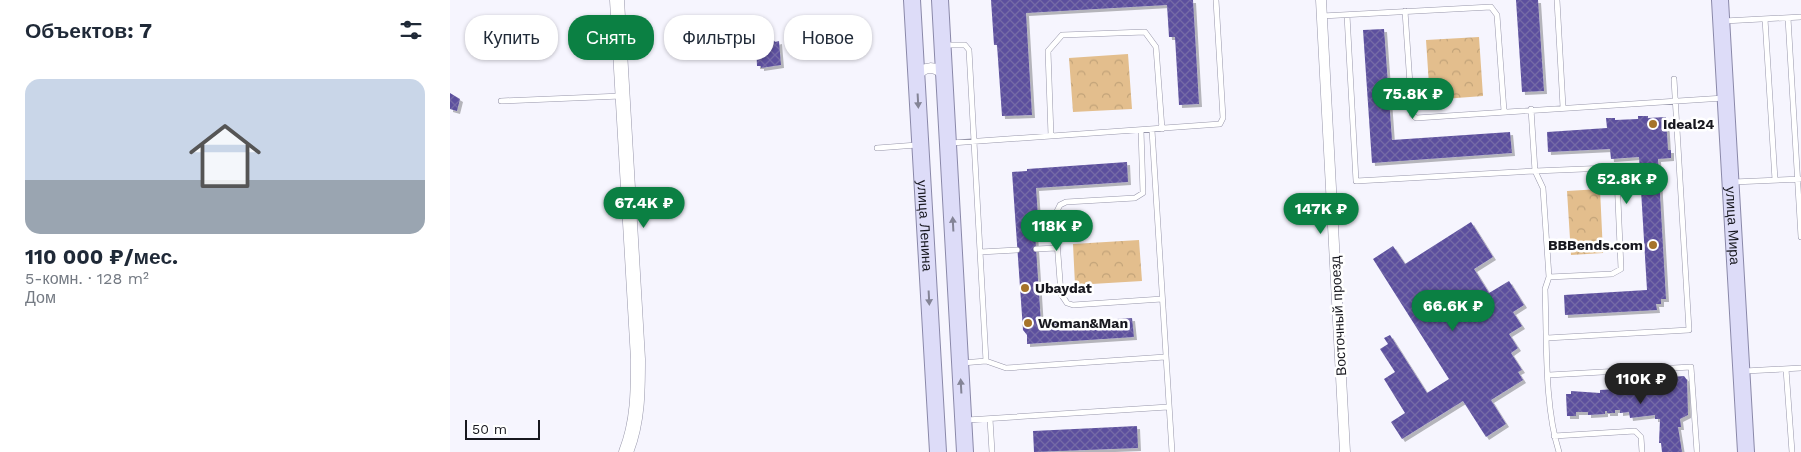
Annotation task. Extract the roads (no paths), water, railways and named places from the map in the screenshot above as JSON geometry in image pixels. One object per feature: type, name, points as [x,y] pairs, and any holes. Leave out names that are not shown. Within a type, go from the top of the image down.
[{"type":"main road","points":[[617,0],[638,359],[638,397],[633,434],[626,452]]},
{"type":"main road","name":"улица Ленина","points":[[912,0],[938,452]]},
{"type":"main road","name":"улица Ленина","points":[[940,0],[965,452]]},
{"type":"main road","name":"улица Мира","points":[[1720,0],[1746,452]]},
{"type":"street","name":"Восточный проезд","points":[[1321,0],[1345,452]]},
{"type":"street","points":[[916,78],[922,70],[931,68],[938,70],[944,77]]},
{"type":"lane","points":[[948,143],[1216,126],[1222,121],[1216,0]]},
{"type":"lane","points":[[1557,0],[1563,107]]},
{"type":"lane","points":[[1322,16],[1487,6],[1496,11],[1504,111]]},
{"type":"lane","points":[[1405,11],[1412,114],[1420,118],[1531,109],[1725,98]]},
{"type":"lane","points":[[1346,15],[1356,181],[1612,168],[1617,177],[1621,269],[1612,274],[1549,277]]},
{"type":"lane","points":[[1721,21],[1801,17]]},
{"type":"lane","points":[[1788,18],[1801,237]]},
{"type":"lane","points":[[1765,19],[1775,180]]},
{"type":"lane","points":[[1051,136],[1048,51],[1062,35],[1144,32],[1156,47],[1162,129]]},
{"type":"lane","points":[[943,45],[965,45],[970,50],[986,361]]},
{"type":"lane","points":[[1547,338],[1689,330],[1674,79]]},
{"type":"lane","points":[[501,101],[622,96]]},
{"type":"lane","points":[[1531,109],[1535,171],[1543,188],[1549,277],[1545,289],[1549,375],[1554,436],[1559,452]]},
{"type":"lane","points":[[1140,130],[1143,193],[1135,198],[1066,202],[1060,205],[1055,215],[1061,294],[1067,303],[1073,305],[1162,299]]},
{"type":"lane","points":[[1152,130],[1172,452]]},
{"type":"lane","points":[[877,148],[920,145]]},
{"type":"lane","points":[[1730,182],[1799,179]]},
{"type":"lane","points":[[1036,249],[1057,248]]},
{"type":"lane","points":[[980,252],[1018,250]]},
{"type":"lane","points":[[960,363],[986,361],[1006,368],[1165,357]]},
{"type":"lane","points":[[1549,375],[1691,367],[1696,452]]},
{"type":"lane","points":[[1742,371],[1801,368]]},
{"type":"lane","points":[[1786,369],[1792,452]]},
{"type":"lane","points":[[963,421],[1168,407]]},
{"type":"lane","points":[[990,419],[992,452]]},
{"type":"lane","points":[[1554,436],[1635,431],[1641,437],[1642,452]]},
{"type":"place","name":"Ideal24","points":[[1653,124]]},
{"type":"place","name":"BBBends.com","points":[[1653,245]]},
{"type":"place","name":"Ubaydat","points":[[1025,288]]},
{"type":"place","name":"Woman&Man","points":[[1028,323]]}]
